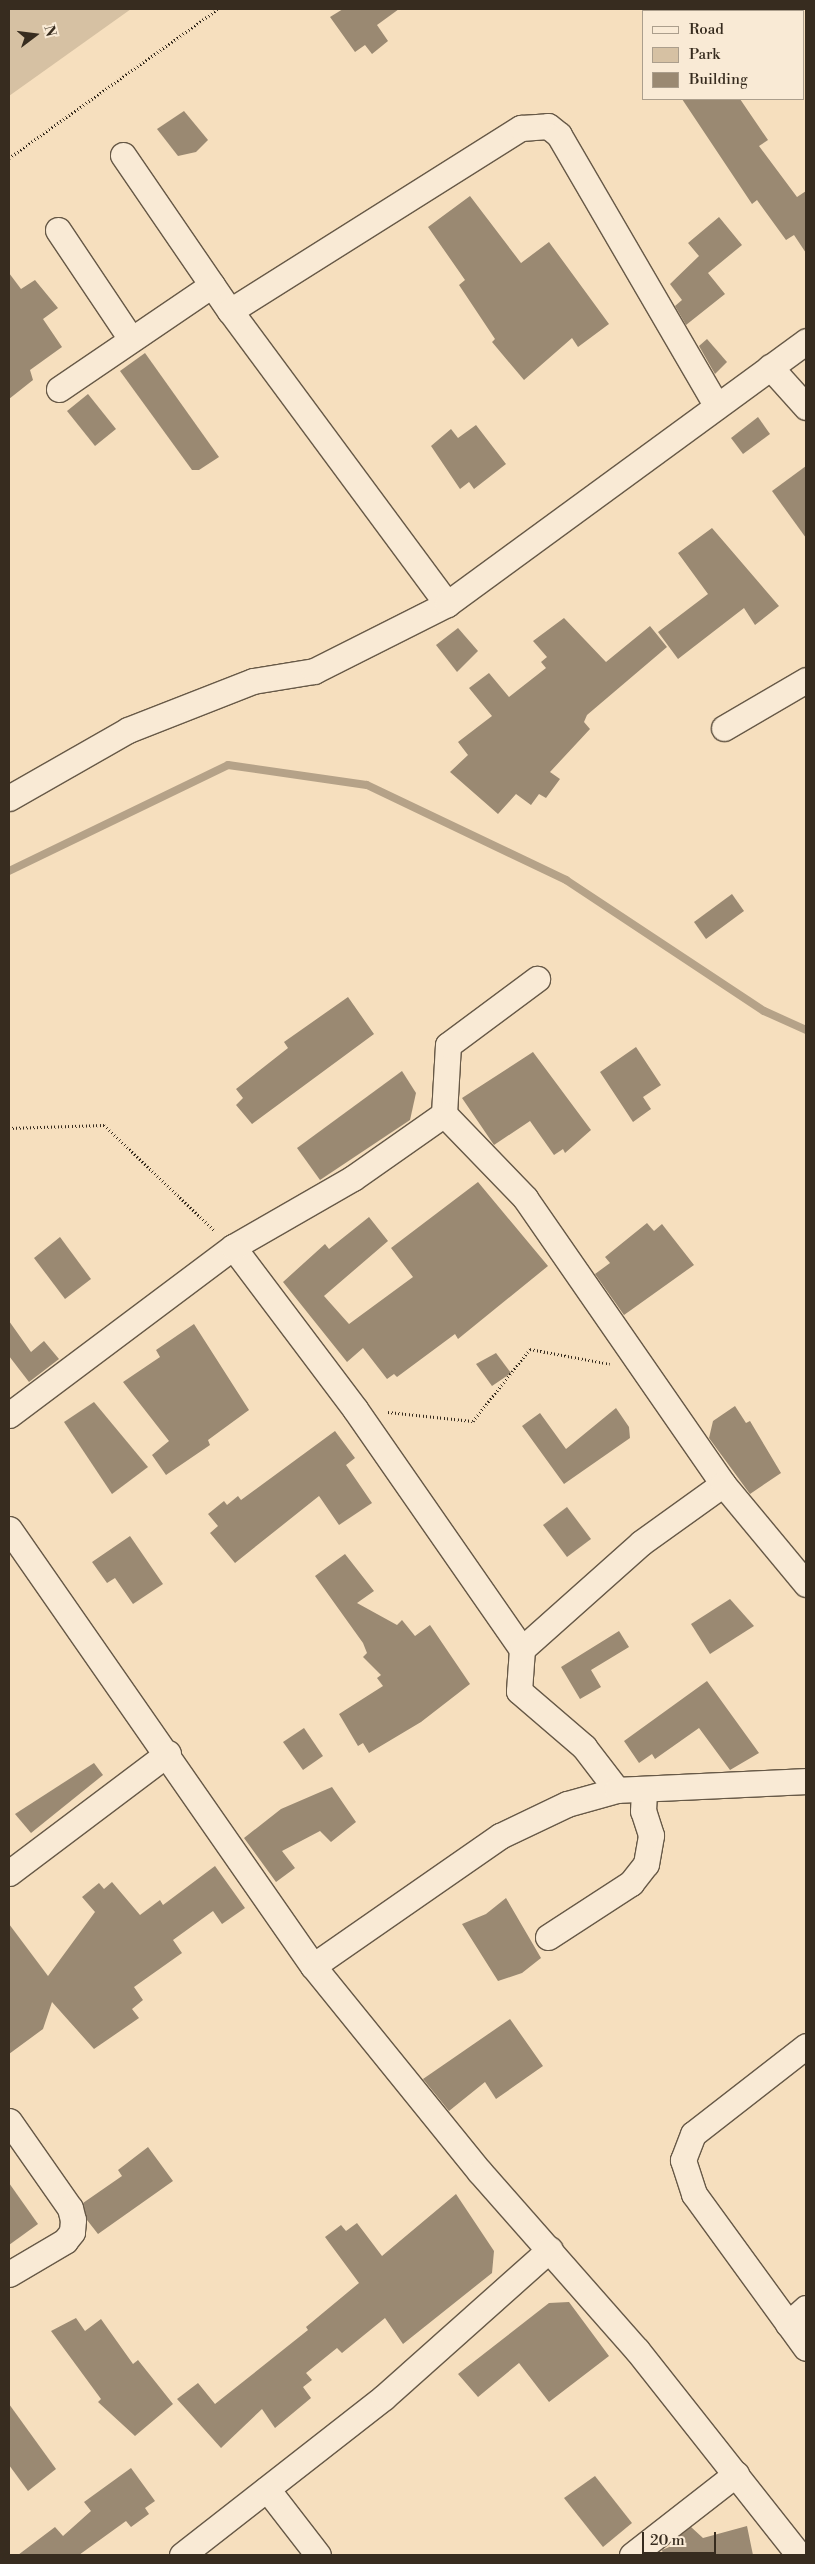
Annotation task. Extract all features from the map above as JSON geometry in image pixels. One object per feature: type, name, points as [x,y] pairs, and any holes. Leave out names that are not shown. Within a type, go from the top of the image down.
[{"type":"street","points":[[230,311],[521,128],[548,126],[559,135],[716,405]]},
{"type":"street","points":[[123,155],[230,311],[447,604]]},
{"type":"street","points":[[58,230],[132,339]]},
{"type":"street","points":[[59,389],[212,285]]},
{"type":"street","points":[[9,798],[128,730],[253,681],[314,671],[447,604],[716,405],[806,341]]},
{"type":"street","points":[[770,367],[806,407]]},
{"type":"street","points":[[724,728],[806,680]]},
{"type":"street","points":[[537,978],[448,1045],[444,1114],[524,1198],[641,1370],[723,1484],[803,1573]]},
{"type":"street","points":[[9,1415],[233,1247],[353,1178],[444,1114]]},
{"type":"street","points":[[233,1247],[355,1409],[522,1649],[518,1691],[584,1747],[616,1790]]},
{"type":"street","points":[[522,1649],[642,1543],[723,1484]]},
{"type":"street","points":[[9,1529],[168,1753],[313,1966],[480,2172],[550,2249],[736,2474],[799,2555]]},
{"type":"street","points":[[9,1873],[168,1753]]},
{"type":"street","points":[[313,1966],[500,1836],[566,1804],[616,1790],[806,1781]]},
{"type":"street","points":[[548,1937],[630,1883],[646,1864],[651,1834],[643,1811],[644,1789]]},
{"type":"street","points":[[806,2046],[693,2134],[683,2160],[694,2194],[797,2316],[806,2348]]},
{"type":"street","points":[[9,2122],[70,2208],[73,2220],[72,2232],[64,2241],[9,2274]]},
{"type":"street","points":[[182,2555],[384,2397],[550,2249]]},
{"type":"street","points":[[632,2555],[736,2474]]},
{"type":"street","points":[[267,2489],[318,2555]]},
{"type":"path","points":[[9,158],[218,9]]},
{"type":"path","points":[[9,1128],[104,1125],[233,1247]]},
{"type":"path","points":[[355,1409],[473,1421],[530,1349],[641,1370]]},
{"type":"green space","points":[[9,9],[131,9],[9,96]]},
{"type":"building","points":[[343,9],[399,9],[377,25],[388,41],[372,54],[365,45],[355,52],[330,17]]},
{"type":"building","points":[[683,100],[741,100],[768,140],[759,146],[797,197],[806,191],[806,253],[794,235],[786,240],[757,200],[752,204]]},
{"type":"building","points":[[184,111],[208,140],[196,152],[178,156],[157,129]]},
{"type":"building","points":[[470,196],[521,263],[549,242],[609,324],[578,347],[572,338],[524,380],[492,342],[495,339],[459,285],[465,280],[428,227]]},
{"type":"building","points":[[719,217],[742,245],[708,273],[725,294],[686,325],[675,306],[682,300],[670,284],[699,256],[688,243]]},
{"type":"building","points":[[9,273],[21,289],[35,280],[58,308],[43,319],[62,347],[30,370],[33,380],[9,399]]},
{"type":"building","points":[[707,339],[727,362],[715,374],[699,346]]},
{"type":"building","points":[[145,353],[219,457],[199,470],[192,470],[120,371]]},
{"type":"building","points":[[88,394],[116,429],[95,446],[67,411]]},
{"type":"building","points":[[758,417],[770,434],[743,454],[731,438]]},
{"type":"building","points":[[476,425],[506,464],[474,489],[469,482],[460,489],[431,446],[451,429],[458,438]]},
{"type":"building","points":[[806,466],[806,538],[772,491]]},
{"type":"building","points":[[712,528],[779,606],[755,625],[744,608],[678,659],[658,632],[708,594],[678,553]]},
{"type":"building","points":[[564,618],[606,662],[650,626],[667,647],[587,715],[584,722],[590,729],[550,772],[560,779],[546,798],[539,794],[531,805],[516,794],[498,814],[450,772],[468,755],[458,742],[492,716],[469,688],[489,673],[509,697],[546,668],[541,662],[547,657],[533,641]]},
{"type":"building","points":[[458,628],[478,651],[457,672],[436,645]]},
{"type":"building","points":[[732,894],[744,911],[706,939],[694,922]]},
{"type":"building","points":[[348,997],[374,1034],[252,1124],[236,1105],[243,1098],[236,1089],[288,1048],[284,1042]]},
{"type":"building","points":[[636,1047],[661,1085],[643,1097],[651,1109],[633,1122],[600,1072]]},
{"type":"building","points":[[533,1052],[591,1130],[565,1153],[563,1149],[554,1155],[530,1121],[494,1145],[462,1098]]},
{"type":"building","points":[[402,1071],[416,1093],[410,1120],[320,1180],[297,1148]]},
{"type":"building","points":[[478,1182],[548,1266],[458,1339],[455,1334],[397,1377],[394,1374],[387,1379],[363,1348],[347,1362],[283,1282],[325,1244],[329,1249],[369,1217],[388,1241],[324,1296],[349,1324],[413,1277],[391,1248]]},
{"type":"building","points":[[647,1223],[654,1231],[662,1224],[694,1265],[624,1315],[595,1274],[610,1263],[605,1257]]},
{"type":"building","points":[[60,1237],[91,1279],[65,1299],[34,1258]]},
{"type":"building","points":[[9,1321],[31,1352],[44,1341],[59,1359],[29,1382],[9,1356]]},
{"type":"building","points":[[194,1324],[249,1410],[208,1440],[210,1445],[166,1475],[152,1455],[169,1441],[123,1382],[160,1357],[156,1350]]},
{"type":"building","points":[[496,1353],[511,1373],[492,1386],[476,1364]]},
{"type":"building","points":[[94,1402],[148,1467],[112,1494],[64,1422]]},
{"type":"building","points":[[735,1406],[746,1423],[750,1421],[781,1473],[750,1494],[709,1438],[713,1421]]},
{"type":"building","points":[[616,1408],[629,1427],[630,1438],[564,1484],[522,1426],[540,1413],[566,1449]]},
{"type":"building","points":[[335,1431],[355,1458],[346,1465],[372,1503],[339,1525],[319,1496],[235,1563],[210,1533],[218,1526],[208,1514],[224,1501],[227,1505],[238,1496],[241,1500]]},
{"type":"building","points":[[567,1507],[591,1539],[567,1557],[543,1525]]},
{"type":"building","points":[[130,1536],[163,1584],[133,1604],[115,1578],[107,1583],[92,1562]]},
{"type":"building","points":[[345,1554],[374,1591],[357,1603],[397,1625],[402,1620],[415,1636],[430,1625],[470,1684],[421,1722],[369,1753],[363,1743],[358,1746],[339,1714],[383,1686],[377,1678],[381,1675],[363,1657],[367,1653],[363,1643],[315,1576]]},
{"type":"building","points":[[730,1599],[754,1626],[710,1654],[691,1624]]},
{"type":"building","points":[[619,1631],[629,1647],[591,1670],[601,1687],[580,1699],[561,1667]]},
{"type":"building","points":[[707,1681],[759,1753],[730,1770],[699,1728],[655,1759],[652,1754],[639,1763],[624,1741]]},
{"type":"building","points":[[304,1728],[323,1756],[303,1770],[283,1742]]},
{"type":"building","points":[[94,1763],[103,1775],[31,1833],[15,1814]]},
{"type":"building","points":[[332,1787],[356,1822],[331,1842],[320,1831],[282,1851],[295,1868],[276,1882],[244,1838],[281,1809]]},
{"type":"building","points":[[215,1866],[245,1908],[222,1924],[213,1911],[173,1940],[182,1953],[134,1987],[143,2000],[132,2009],[139,2018],[94,2049],[52,2002],[43,2029],[9,2054],[9,1924],[48,1976],[95,1912],[82,1897],[99,1883],[104,1889],[112,1882],[140,1915],[160,1900],[163,1905]]},
{"type":"building","points":[[506,1898],[541,1958],[522,1973],[498,1981],[462,1924],[486,1914]]},
{"type":"building","points":[[510,2019],[543,2066],[496,2099],[485,2082],[449,2111],[423,2079]]},
{"type":"building","points":[[148,2147],[173,2181],[98,2234],[87,2220],[83,2203],[122,2176],[118,2170]]},
{"type":"building","points":[[9,2183],[38,2224],[9,2245]]},
{"type":"building","points":[[456,2194],[494,2251],[492,2273],[403,2344],[385,2318],[342,2353],[337,2348],[306,2373],[312,2380],[303,2387],[311,2398],[275,2428],[262,2409],[221,2448],[177,2399],[198,2383],[215,2404],[308,2330],[306,2327],[359,2283],[325,2237],[341,2225],[346,2231],[357,2223],[382,2256]]},
{"type":"building","points":[[569,2302],[609,2356],[549,2402],[519,2363],[478,2397],[458,2374],[549,2303]]},
{"type":"building","points":[[76,2318],[85,2331],[101,2319],[133,2364],[138,2360],[173,2404],[135,2436],[98,2402],[101,2399],[51,2331]]},
{"type":"building","points":[[9,2404],[56,2469],[28,2491],[9,2465]]},
{"type":"building","points":[[131,2468],[155,2501],[145,2508],[149,2514],[131,2527],[126,2521],[79,2555],[18,2555],[55,2527],[63,2536],[91,2511],[84,2502]]},
{"type":"building","points":[[595,2476],[632,2523],[603,2547],[564,2498]]},
{"type":"building","points":[[747,2526],[753,2555],[663,2555],[662,2550],[674,2545],[672,2542],[691,2527],[703,2538]]},
{"type":"waterway","points":[[9,871],[228,765],[367,785],[566,880],[764,1011],[806,1030]]}]
